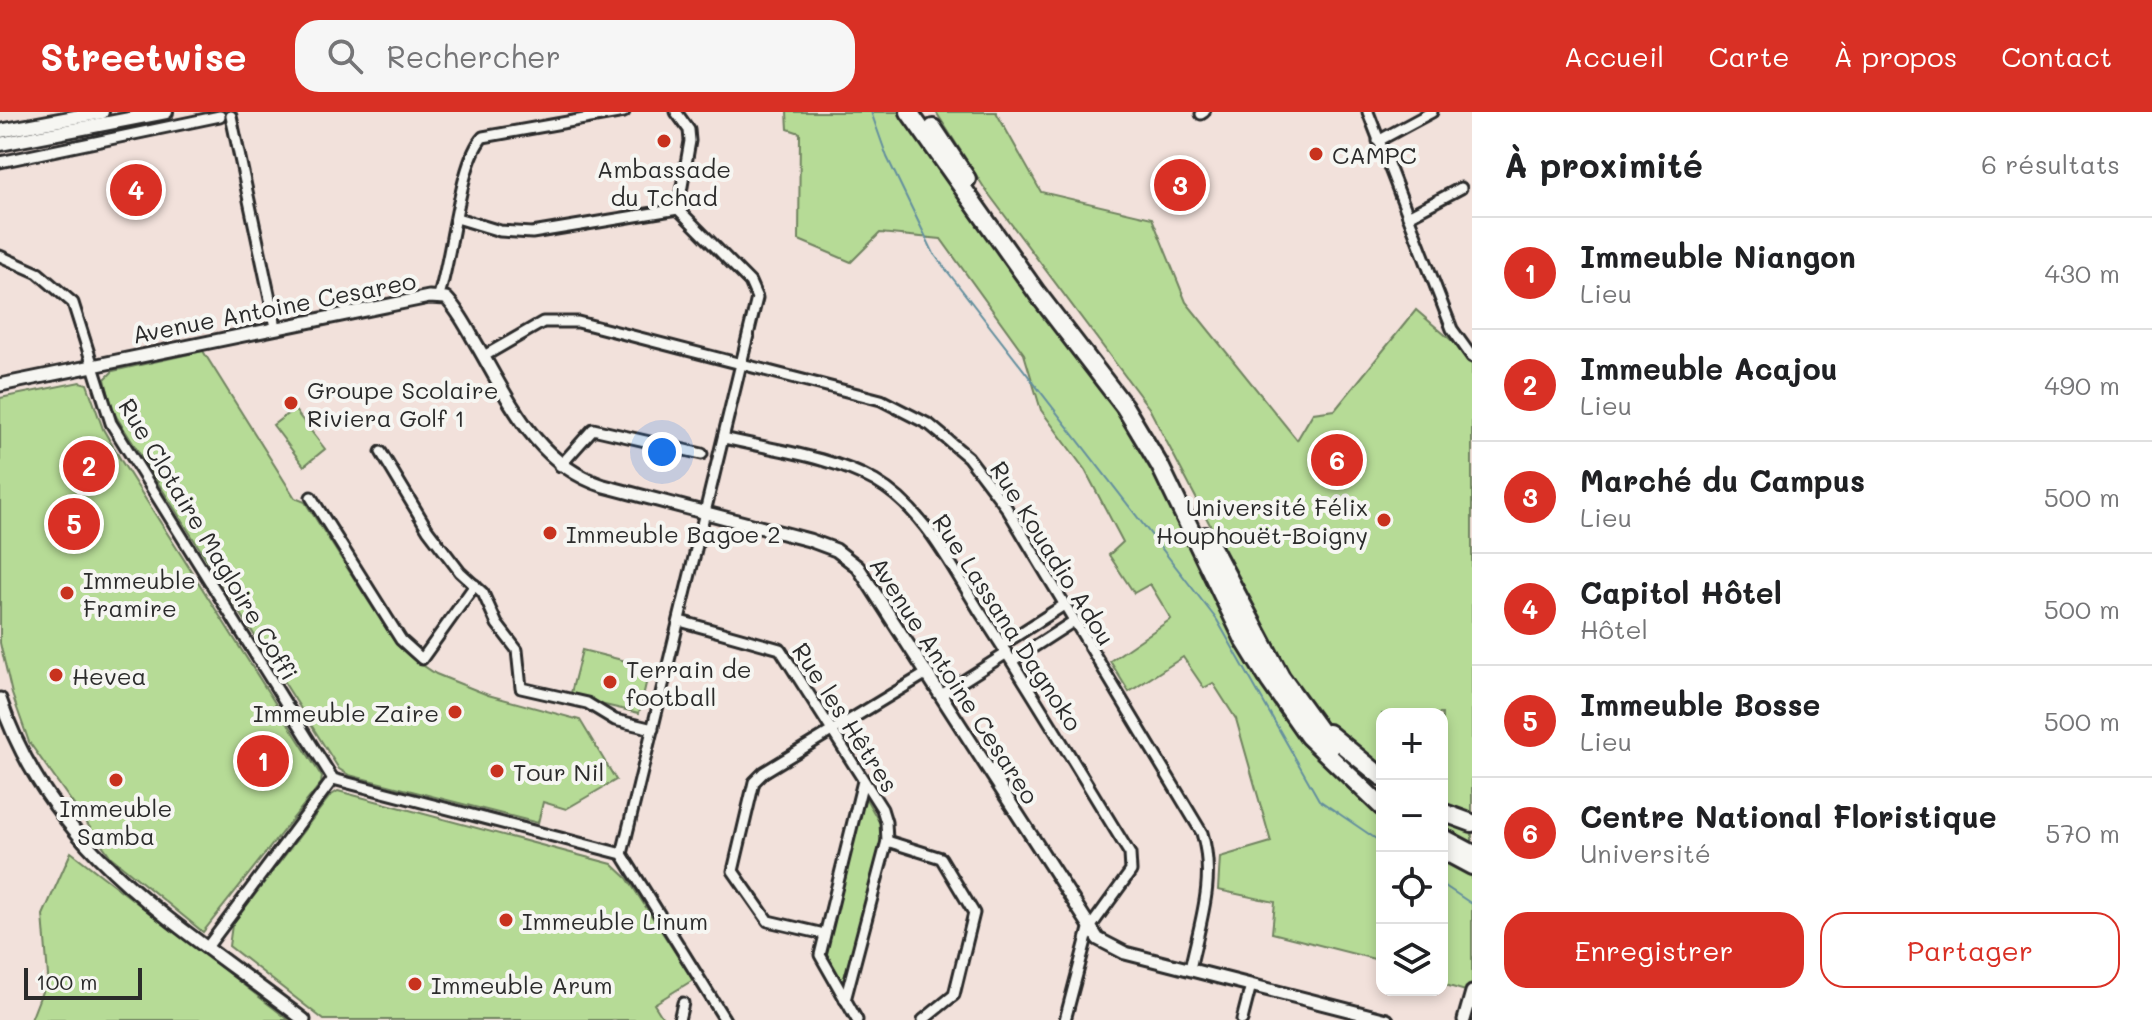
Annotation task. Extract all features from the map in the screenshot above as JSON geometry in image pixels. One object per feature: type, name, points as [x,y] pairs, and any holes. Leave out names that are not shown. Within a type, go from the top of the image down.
[{"type":"highway","points":[[895,112],[928,153],[945,166]]},
{"type":"highway","points":[[909,112],[945,166],[1124,406],[1160,466],[1244,640],[1270,682],[1308,736],[1376,801]]},
{"type":"highway","points":[[922,112],[974,190],[1136,407],[1273,663],[1335,751],[1376,788]]},
{"type":"highway","points":[[1310,717],[1376,772]]},
{"type":"highway","points":[[1448,814],[1472,823]]},
{"type":"highway","points":[[1448,840],[1472,853]]},
{"type":"highway","points":[[1446,852],[1472,866]]},
{"type":"main road","points":[[0,131],[102,112]]},
{"type":"main road","points":[[0,144],[166,112]]},
{"type":"street","points":[[438,298],[448,271],[457,218],[477,143],[489,133],[624,112]]},
{"type":"street","points":[[676,112],[689,130],[690,141],[678,209]]},
{"type":"street","points":[[1368,112],[1452,329],[1472,357]]},
{"type":"street","points":[[1378,141],[1432,112]]},
{"type":"street","points":[[0,162],[225,114],[276,327]]},
{"type":"street","points":[[1408,216],[1461,188]]},
{"type":"street","points":[[457,218],[500,231],[524,233],[678,209]]},
{"type":"street","points":[[622,854],[756,306],[755,289],[678,209]]},
{"type":"street","name":"Rue Clotaire Magloire Coffi","points":[[0,256],[38,273],[73,303],[111,423],[333,779]]},
{"type":"street","name":"Avenue Antoine Cesareo","points":[[0,385],[429,297],[446,298],[536,440],[560,466],[589,481],[809,540],[848,559],[875,588],[1089,929],[1111,947],[1387,1020]]},
{"type":"street","name":"Rue Kouadio Adou","points":[[484,356],[543,322],[564,320],[881,400],[930,425],[968,457],[1006,507],[1202,833],[1210,865],[1209,885],[1190,969]]},
{"type":"street","points":[[560,466],[585,434],[600,428],[702,454]]},
{"type":"street","name":"Rue Lassana Dagnoko","points":[[724,438],[849,469],[896,495],[926,528],[1007,653],[1133,862],[1127,878],[1089,929]]},
{"type":"street","points":[[381,452],[443,551],[475,585],[519,654],[521,688],[587,703],[615,720],[653,729]]},
{"type":"street","points":[[311,497],[401,640],[422,659],[475,585]]},
{"type":"street","points":[[1007,653],[1012,638],[1064,605]]},
{"type":"street","name":"Rue les Hêtres","points":[[680,621],[775,645],[785,654],[882,809],[887,841],[845,1000]]},
{"type":"street","points":[[941,695],[1007,653],[1022,654],[1074,621]]},
{"type":"street","points":[[1012,638],[1022,654]]},
{"type":"street","points":[[824,934],[768,921],[733,871],[754,782],[764,772],[927,673]]},
{"type":"street","points":[[0,699],[19,749],[66,825],[141,897],[304,1020]]},
{"type":"street","points":[[208,946],[333,779],[622,854],[725,1020]]},
{"type":"street","points":[[857,1020],[821,959],[824,934],[863,781]]},
{"type":"street","points":[[887,841],[941,858],[974,913],[954,995],[923,1020]]},
{"type":"street","points":[[1065,1020],[1089,929]]},
{"type":"street","points":[[1242,1020],[1251,985]]},
{"type":"street","points":[[1464,1020],[1472,992]]},
{"type":"street","points":[[679,1020],[683,1003]]},
{"type":"green space","points":[[787,112],[901,112],[1131,421],[1306,737],[1340,780],[1376,811],[1376,959],[1272,933],[1275,902],[1218,890],[1220,857],[1271,842],[1236,719],[1213,683],[1204,688],[1183,657],[1129,692],[1110,661],[1171,619],[1150,584],[1134,593],[1109,555],[1123,542],[1085,470],[1041,410],[1024,354],[941,239],[880,233],[851,262],[799,240],[800,133],[788,129]]},
{"type":"green space","points":[[936,112],[996,112],[1041,192],[1152,218],[1186,302],[1297,440],[1313,413],[1335,410],[1416,310],[1472,358],[1472,818],[1448,809],[1448,708],[1376,708],[1376,767],[1313,713],[1287,672],[1149,408],[985,189]]},
{"type":"green space","points":[[203,351],[295,498],[305,502],[396,644],[436,674],[488,695],[580,720],[616,780],[566,809],[543,802],[538,823],[349,775],[339,769],[112,410],[105,379],[113,371]]},
{"type":"green space","points":[[80,382],[87,384],[103,429],[122,462],[322,777],[321,783],[203,932],[111,857],[29,742],[12,694],[0,643],[0,398]]},
{"type":"green space","points":[[294,409],[325,449],[304,466],[273,425]]},
{"type":"green space","name":"Terrain de football","points":[[582,650],[650,667],[639,713],[570,697]]},
{"type":"green space","points":[[338,791],[612,864],[627,878],[693,980],[654,1004],[664,1020],[324,1020],[229,946],[232,925],[330,796]]},
{"type":"green space","points":[[865,797],[885,832],[846,992],[825,959]]},
{"type":"green space","points":[[1448,819],[1472,829],[1472,846],[1448,833]]},
{"type":"green space","points":[[71,852],[289,1020],[31,1020],[48,976],[43,915]]},
{"type":"green space","points":[[1448,861],[1472,873],[1472,993],[1448,986]]},
{"type":"waterway","points":[[871,112],[887,157],[934,254],[1217,620],[1319,800],[1376,839]]},
{"type":"waterway","points":[[1448,888],[1472,904]]},
{"type":"place","name":"Ambassade du Tchad","points":[[664,141]]},
{"type":"place","name":"CAMPC","points":[[1316,154]]},
{"type":"place","name":"Marché du Campus","points":[[1180,185]]},
{"type":"place","name":"Capitol Hôtel","points":[[136,190]]},
{"type":"place","name":"Groupe Scolaire Riviera Golf 1","points":[[291,403]]},
{"type":"place","name":"Centre National Floristique","points":[[1337,460]]},
{"type":"place","name":"Immeuble Acajou","points":[[89,466]]},
{"type":"place","name":"Université Félix Houphouët-Boigny","points":[[1384,520]]},
{"type":"place","name":"Immeuble Bosse","points":[[74,524]]},
{"type":"place","name":"Immeuble Bagoe 2","points":[[550,533]]},
{"type":"place","name":"Immeuble Framire","points":[[67,593]]},
{"type":"place","name":"Hevea","points":[[56,675]]},
{"type":"place","name":"Terrain de football","points":[[610,682]]},
{"type":"place","name":"Immeuble Zaire","points":[[455,712]]},
{"type":"place","name":"Immeuble Niangon","points":[[263,761]]},
{"type":"place","name":"Tour Nil","points":[[497,771]]},
{"type":"place","name":"Immeuble Samba","points":[[116,780]]},
{"type":"place","name":"Immeuble Linum","points":[[506,920]]},
{"type":"place","name":"Immeuble Arum","points":[[415,984]]}]
